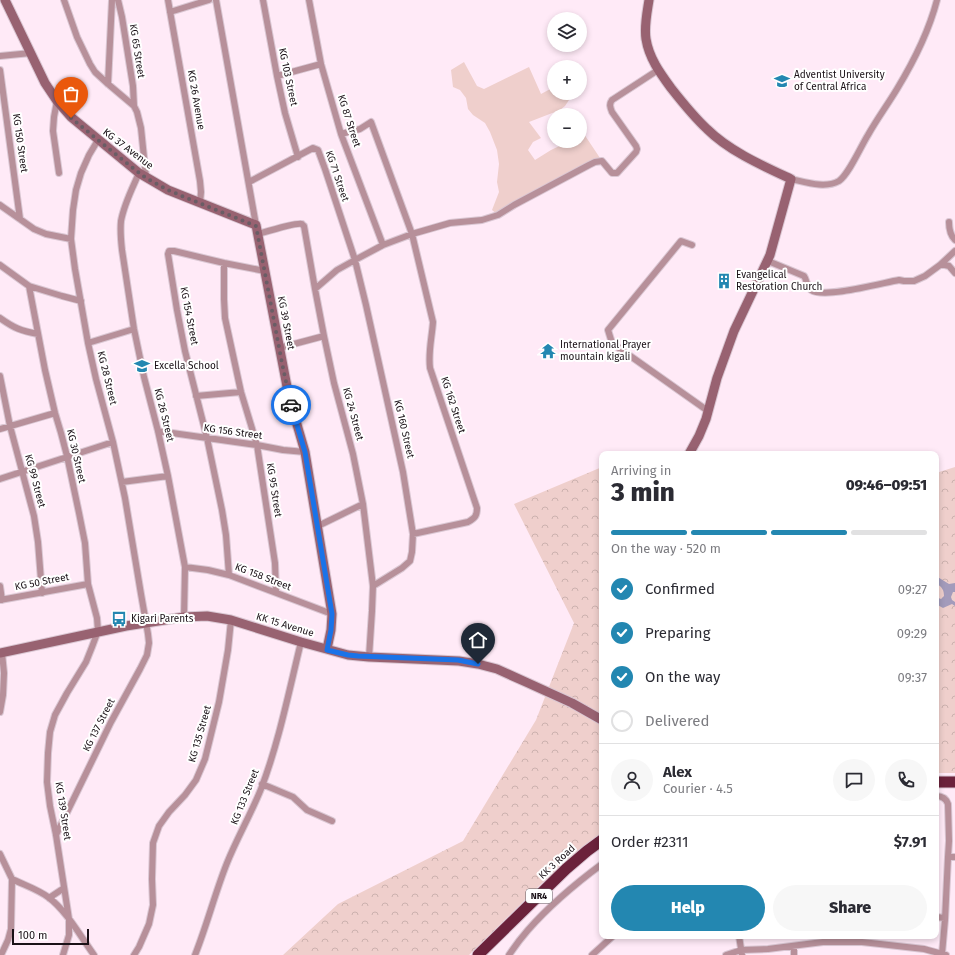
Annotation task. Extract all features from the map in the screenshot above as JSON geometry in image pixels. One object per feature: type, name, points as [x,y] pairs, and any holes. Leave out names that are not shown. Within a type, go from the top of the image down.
[{"type":"highway","points":[[939,782],[955,782]]},
{"type":"highway","name":"KK 3 Road","points":[[478,955],[566,869],[599,842]]},
{"type":"street","name":"KG 37 Avenue","points":[[5,0],[46,83],[57,101],[71,118],[143,175],[168,190],[200,203],[257,230]]},
{"type":"street","points":[[108,84],[112,0]]},
{"type":"street","name":"KG 65 Street","points":[[118,0],[133,86],[134,106],[141,128],[143,175]]},
{"type":"street","name":"KG 26 Avenue","points":[[168,0],[200,181],[200,203]]},
{"type":"street","points":[[170,12],[209,0]]},
{"type":"street","name":"KG 39 Street","points":[[216,0],[279,348],[289,397],[305,452],[318,526],[332,614],[331,630],[327,650]]},
{"type":"street","name":"KG 103 Street","points":[[263,0],[277,76],[298,157]]},
{"type":"street","name":"KG 87 Street","points":[[309,0],[321,64],[341,134],[383,245]]},
{"type":"street","points":[[649,0],[645,28],[646,40],[650,54],[658,70],[686,107],[708,130],[731,148],[750,159],[791,179],[823,185],[837,182],[842,178],[850,166],[918,52],[934,12],[937,0]]},
{"type":"street","points":[[65,1],[77,37],[95,72],[134,106]]},
{"type":"street","points":[[0,56],[31,53]]},
{"type":"street","points":[[277,76],[321,64]]},
{"type":"street","name":"KG 150 Street","points":[[0,70],[20,219]]},
{"type":"street","points":[[315,289],[337,270],[383,245],[412,234],[450,223],[482,220],[498,215],[595,162],[602,162],[612,173],[617,173],[637,149],[612,112],[610,103],[612,100],[658,70]]},
{"type":"street","points":[[57,101],[53,131],[59,173]]},
{"type":"street","name":"KG 162 Street","points":[[341,134],[360,129],[371,122],[412,234],[433,322],[429,358],[430,368],[477,508],[477,514],[474,519],[468,522],[413,534]]},
{"type":"street","name":"KG 28 Street","points":[[98,140],[81,173],[76,190],[71,238],[88,343],[122,482],[146,623]]},
{"type":"street","name":"KG 71 Street","points":[[249,182],[313,148],[318,150],[355,260]]},
{"type":"street","name":"KG 26 Street","points":[[143,175],[129,197],[124,211],[121,226],[122,250],[134,329],[168,476],[185,567],[184,617]]},
{"type":"street","points":[[691,451],[706,419],[717,378],[734,331],[768,261],[791,179]]},
{"type":"street","points":[[0,205],[34,229],[46,234],[71,238]]},
{"type":"street","points":[[949,222],[950,234],[955,240]]},
{"type":"street","name":"KG 24 Street","points":[[257,230],[298,224],[302,224],[304,226],[324,336],[364,504],[372,586],[369,657]]},
{"type":"street","points":[[692,245],[681,241],[608,330],[612,343],[708,411]]},
{"type":"street","name":"KG 154 Street","points":[[229,574],[226,535],[222,510],[185,351],[168,254],[169,251],[174,251],[265,271]]},
{"type":"street","points":[[768,261],[804,276],[809,289],[812,291],[822,292],[857,289],[899,280],[914,281],[925,276],[953,253]]},
{"type":"street","points":[[949,266],[949,260],[953,253]]},
{"type":"street","name":"KG 160 Street","points":[[355,260],[404,472],[413,534],[410,561],[402,568],[372,586]]},
{"type":"street","name":"KG 95 Street","points":[[224,263],[224,299],[226,318],[241,392],[257,445],[275,563],[276,592]]},
{"type":"street","points":[[0,265],[29,286],[81,301]]},
{"type":"street","points":[[940,265],[949,266],[955,273]]},
{"type":"street","name":"KG 30 Street","points":[[29,286],[55,413],[67,456],[85,543],[88,584],[97,618],[98,631]]},
{"type":"street","points":[[0,318],[16,329],[38,334]]},
{"type":"street","points":[[88,343],[134,329]]},
{"type":"street","points":[[279,348],[324,336]]},
{"type":"street","name":"KG 99 Street","points":[[0,376],[10,426],[34,516],[38,542],[42,593]]},
{"type":"street","points":[[196,396],[241,392]]},
{"type":"street","points":[[0,429],[55,413]]},
{"type":"street","name":"KG 156 Street","points":[[158,431],[305,452]]},
{"type":"street","points":[[0,479],[113,442]]},
{"type":"street","points":[[122,482],[168,476]]},
{"type":"street","points":[[318,526],[364,504]]},
{"type":"street","name":"KG 158 Street","points":[[185,567],[229,574],[332,614]]},
{"type":"street","name":"KG 50 Street","points":[[1,600],[88,584]]},
{"type":"street","points":[[0,586],[1,600]]},
{"type":"street","name":"KK 15 Avenue","points":[[1,653],[98,631],[184,617],[207,616],[231,620],[327,650],[348,655],[458,660],[478,664],[497,669],[572,703],[599,718]]},
{"type":"street","name":"KG 135 Street","points":[[134,955],[149,924],[153,905],[152,879],[154,843],[159,826],[196,780],[205,759],[219,702],[228,650],[231,620]]},
{"type":"street","name":"KG 137 Street","points":[[56,835],[111,722],[147,655],[149,643],[146,623]]},
{"type":"street","name":"KG 139 Street","points":[[63,955],[69,935],[69,919],[47,782],[50,732],[55,715],[66,693],[86,662],[98,631]]},
{"type":"street","name":"KG 133 Street","points":[[195,955],[227,863],[262,784],[273,753],[301,642]]},
{"type":"street","points":[[0,712],[4,673],[1,653]]},
{"type":"street","points":[[262,784],[293,797],[307,810],[332,821]]},
{"type":"street","points":[[726,955],[823,942],[862,942],[944,954],[949,841],[948,804],[947,800],[939,797]]},
{"type":"street","points":[[0,854],[12,879],[11,929],[1,955]]},
{"type":"street","points":[[948,857],[955,857]]},
{"type":"street","points":[[509,955],[527,931],[547,910],[571,888],[599,866]]},
{"type":"street","points":[[12,879],[49,898],[69,919],[94,955]]},
{"type":"street","points":[[49,898],[64,888]]},
{"type":"street","points":[[939,917],[946,918]]},
{"type":"street","points":[[592,955],[611,939]]},
{"type":"street","points":[[740,939],[742,953]]},
{"type":"street","points":[[794,947],[794,955]]},
{"type":"green space","points":[[464,62],[477,86],[484,89],[529,67],[541,94],[547,91],[547,100],[569,100],[562,108],[547,108],[547,115],[529,122],[541,138],[533,142],[528,150],[535,160],[555,148],[587,148],[587,138],[602,161],[498,215],[492,210],[499,192],[497,182],[499,164],[497,150],[485,123],[473,115],[468,109],[466,98],[460,90],[453,87],[451,70]]},
{"type":"green space","points":[[955,467],[955,773],[939,773],[939,472]]},
{"type":"green space","points":[[599,468],[599,836],[542,883],[469,955],[283,955],[338,904],[463,841],[536,720],[574,623],[514,504]]},
{"type":"shaded area","points":[[939,578],[949,584],[955,583],[955,592],[953,592],[951,597],[955,602],[955,606],[952,604],[943,608],[939,606],[939,598],[941,599],[944,596],[939,586]]},
{"type":"way so far","points":[[71,118],[146,178],[168,190],[256,226],[291,405]]},
{"type":"place","name":"Adventist University of Central Africa","points":[[782,81]]},
{"type":"place","name":"Evangelical Restoration Church","points":[[724,281]]},
{"type":"place","name":"International Prayer mountain kigali","points":[[548,351]]},
{"type":"place","name":"Excella School","points":[[142,366]]},
{"type":"place","name":"Kigari Parents","points":[[119,619]]},
{"type":"route","points":[[291,405],[305,452],[332,614],[331,630],[327,650],[358,656],[458,660],[478,664]]}]
